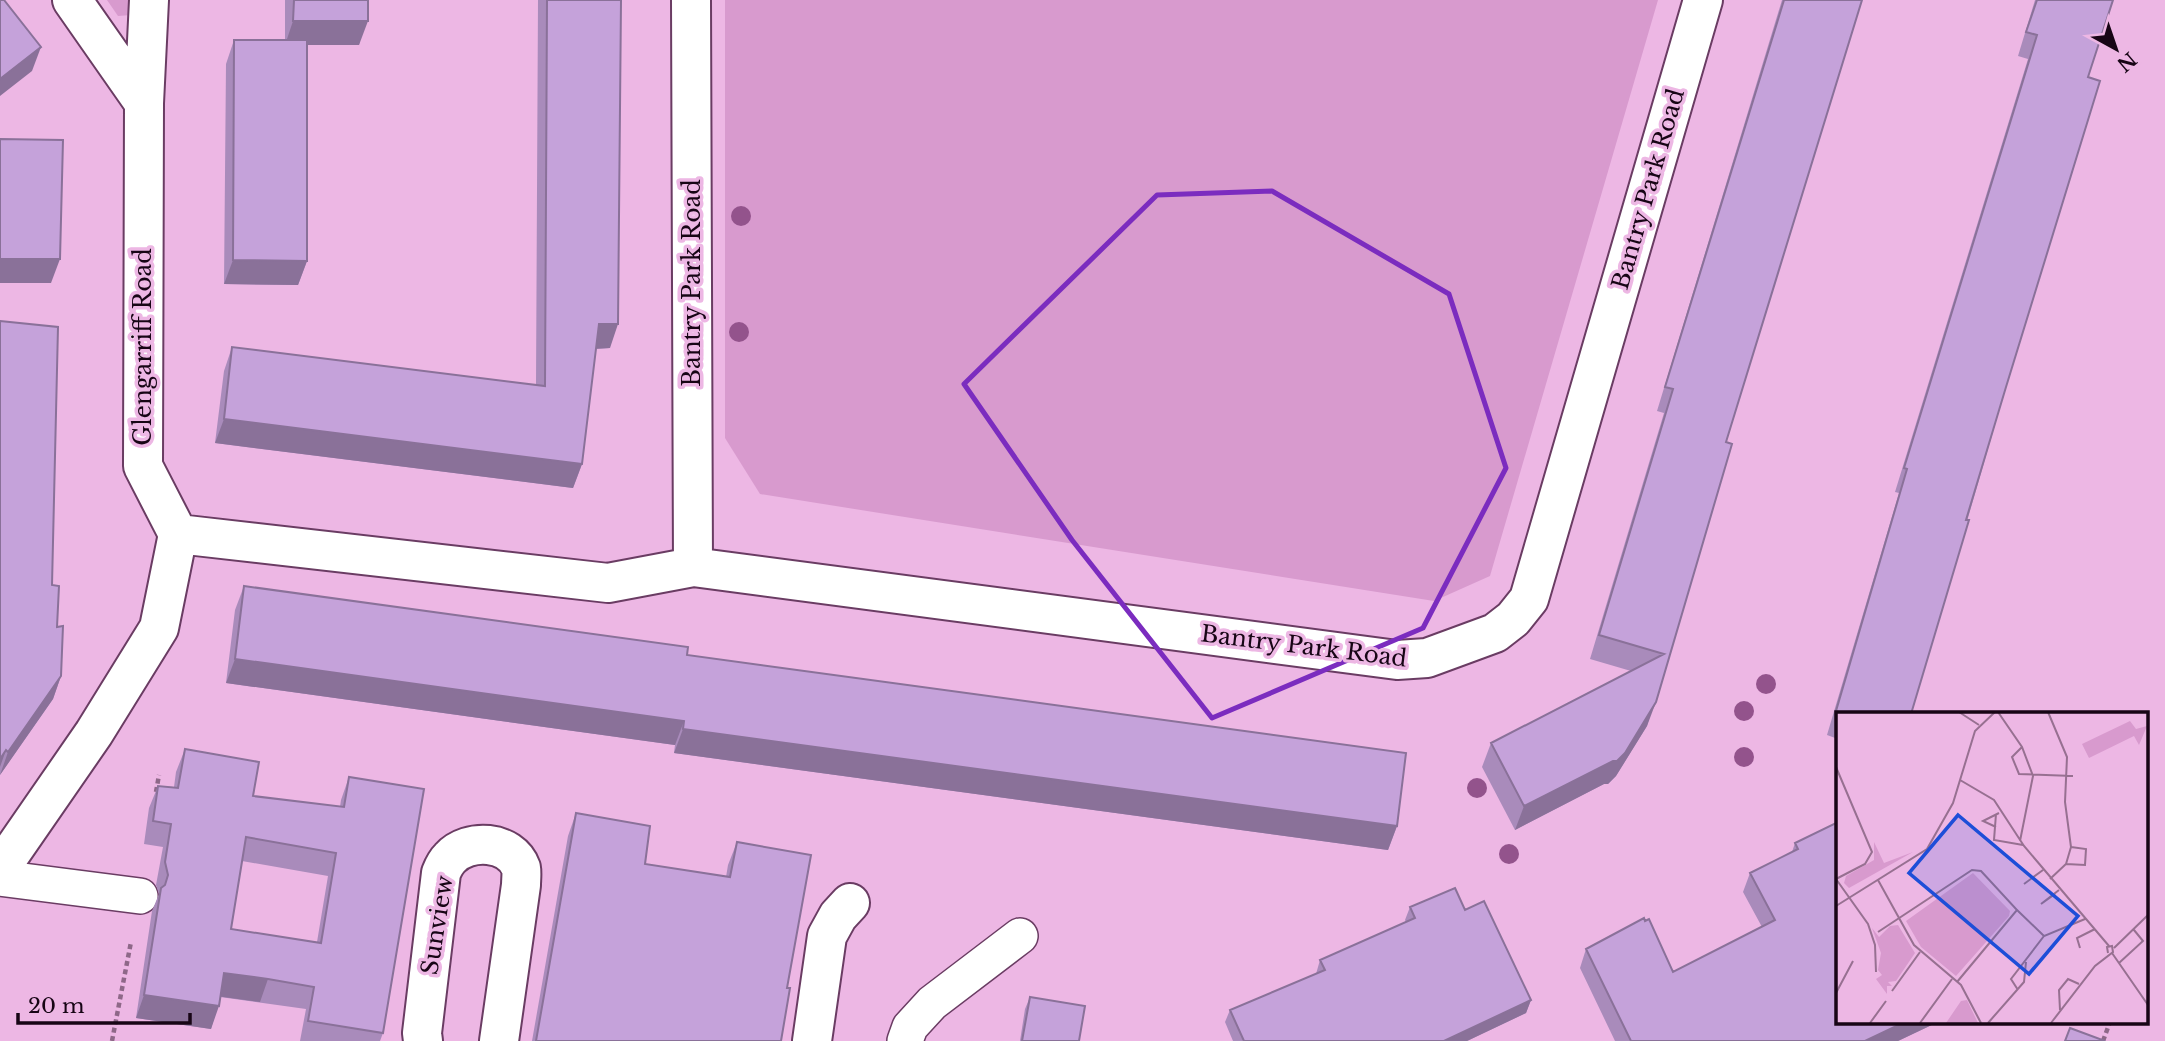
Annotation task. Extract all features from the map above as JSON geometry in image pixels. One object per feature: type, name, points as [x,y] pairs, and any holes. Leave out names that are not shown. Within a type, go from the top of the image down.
[{"type":"street","points":[[72,0],[144,103]]},
{"type":"street","name":"Glengarriff Road","points":[[149,0],[144,103],[143,466],[178,534]]},
{"type":"street","name":"Bantry Park Road","points":[[691,0],[693,567]]},
{"type":"street","name":"Bantry Park Road","points":[[178,534],[608,583],[693,567],[1397,660],[1427,659],[1494,633],[1513,619],[1529,599],[1703,0]]},
{"type":"street","points":[[0,869],[94,733],[159,628],[178,534]]},
{"type":"street","name":"Sunview","points":[[423,1041],[441,873],[450,858],[464,848],[477,844],[491,845],[510,852],[521,869],[499,1041]]},
{"type":"street","points":[[812,1041],[827,936],[838,916],[850,903]]},
{"type":"lane","points":[[0,878],[139,896]]},
{"type":"lane","points":[[905,1041],[910,1027],[925,1009],[1020,936]]},
{"type":"path","points":[[112,1041],[116,1019]]},
{"type":"path","points":[[2103,1041],[2109,1024]]},
{"type":"highlighted area","points":[[1272,191],[1449,294],[1506,468],[1423,628],[1212,718],[1072,540],[964,384],[1157,195]]},
{"type":"shaded area","points":[[107,0],[131,0],[131,15],[118,16]]},
{"type":"shaded area","points":[[725,0],[1658,0],[1490,576],[1434,601],[760,494],[725,438]]},
{"type":"building","points":[[0,0],[4,0],[41,47],[0,79]]},
{"type":"building","points":[[294,0],[368,0],[368,21],[293,21]]},
{"type":"building","points":[[547,0],[621,0],[618,324],[599,324],[582,464],[224,419],[232,347],[545,386]]},
{"type":"building","points":[[1784,0],[1862,0],[1726,442],[1732,444],[1656,702],[1625,753],[1617,761],[1524,806],[1491,743],[1664,654],[1599,635],[1673,389],[1665,387]]},
{"type":"building","points":[[2037,0],[2113,0],[2088,77],[2100,81],[1966,520],[1969,520],[1912,712],[1839,712],[1836,711],[1907,469],[1904,468],[2037,35],[2026,32]]},
{"type":"building","points":[[234,40],[307,40],[307,261],[233,260]]},
{"type":"building","points":[[0,139],[63,140],[60,259],[0,259]]},
{"type":"building","points":[[0,321],[58,327],[52,585],[59,586],[57,627],[63,626],[61,676],[8,752],[6,750],[0,759]]},
{"type":"building","points":[[244,586],[688,647],[687,655],[1406,753],[1397,826],[683,729],[684,721],[235,659]]},
{"type":"building","points":[[185,749],[259,762],[253,796],[344,807],[349,777],[424,789],[383,1033],[308,1021],[314,987],[268,979],[224,973],[219,1006],[144,995],[161,888],[168,875],[165,862],[171,824],[153,821],[158,786],[178,788]],"holes":[[[246,837],[336,853],[321,943],[231,929]]]},
{"type":"building","points":[[576,813],[650,826],[645,864],[730,877],[737,842],[811,855],[787,988],[790,988],[781,1041],[536,1041]]},
{"type":"building","points":[[1836,823],[1836,1024],[1901,1024],[1865,1041],[1631,1041],[1586,949],[1644,918],[1645,921],[1649,919],[1673,972],[1775,920],[1750,873],[1798,849],[1795,843]]},
{"type":"building","points":[[1455,888],[1465,910],[1484,901],[1531,1000],[1444,1041],[1244,1041],[1230,1010],[1325,970],[1320,960],[1415,918],[1410,907]]},
{"type":"building","points":[[1030,997],[1085,1006],[1079,1041],[1022,1041]]},
{"type":"building","points":[[2070,1028],[2105,1041],[2065,1041]]}]
